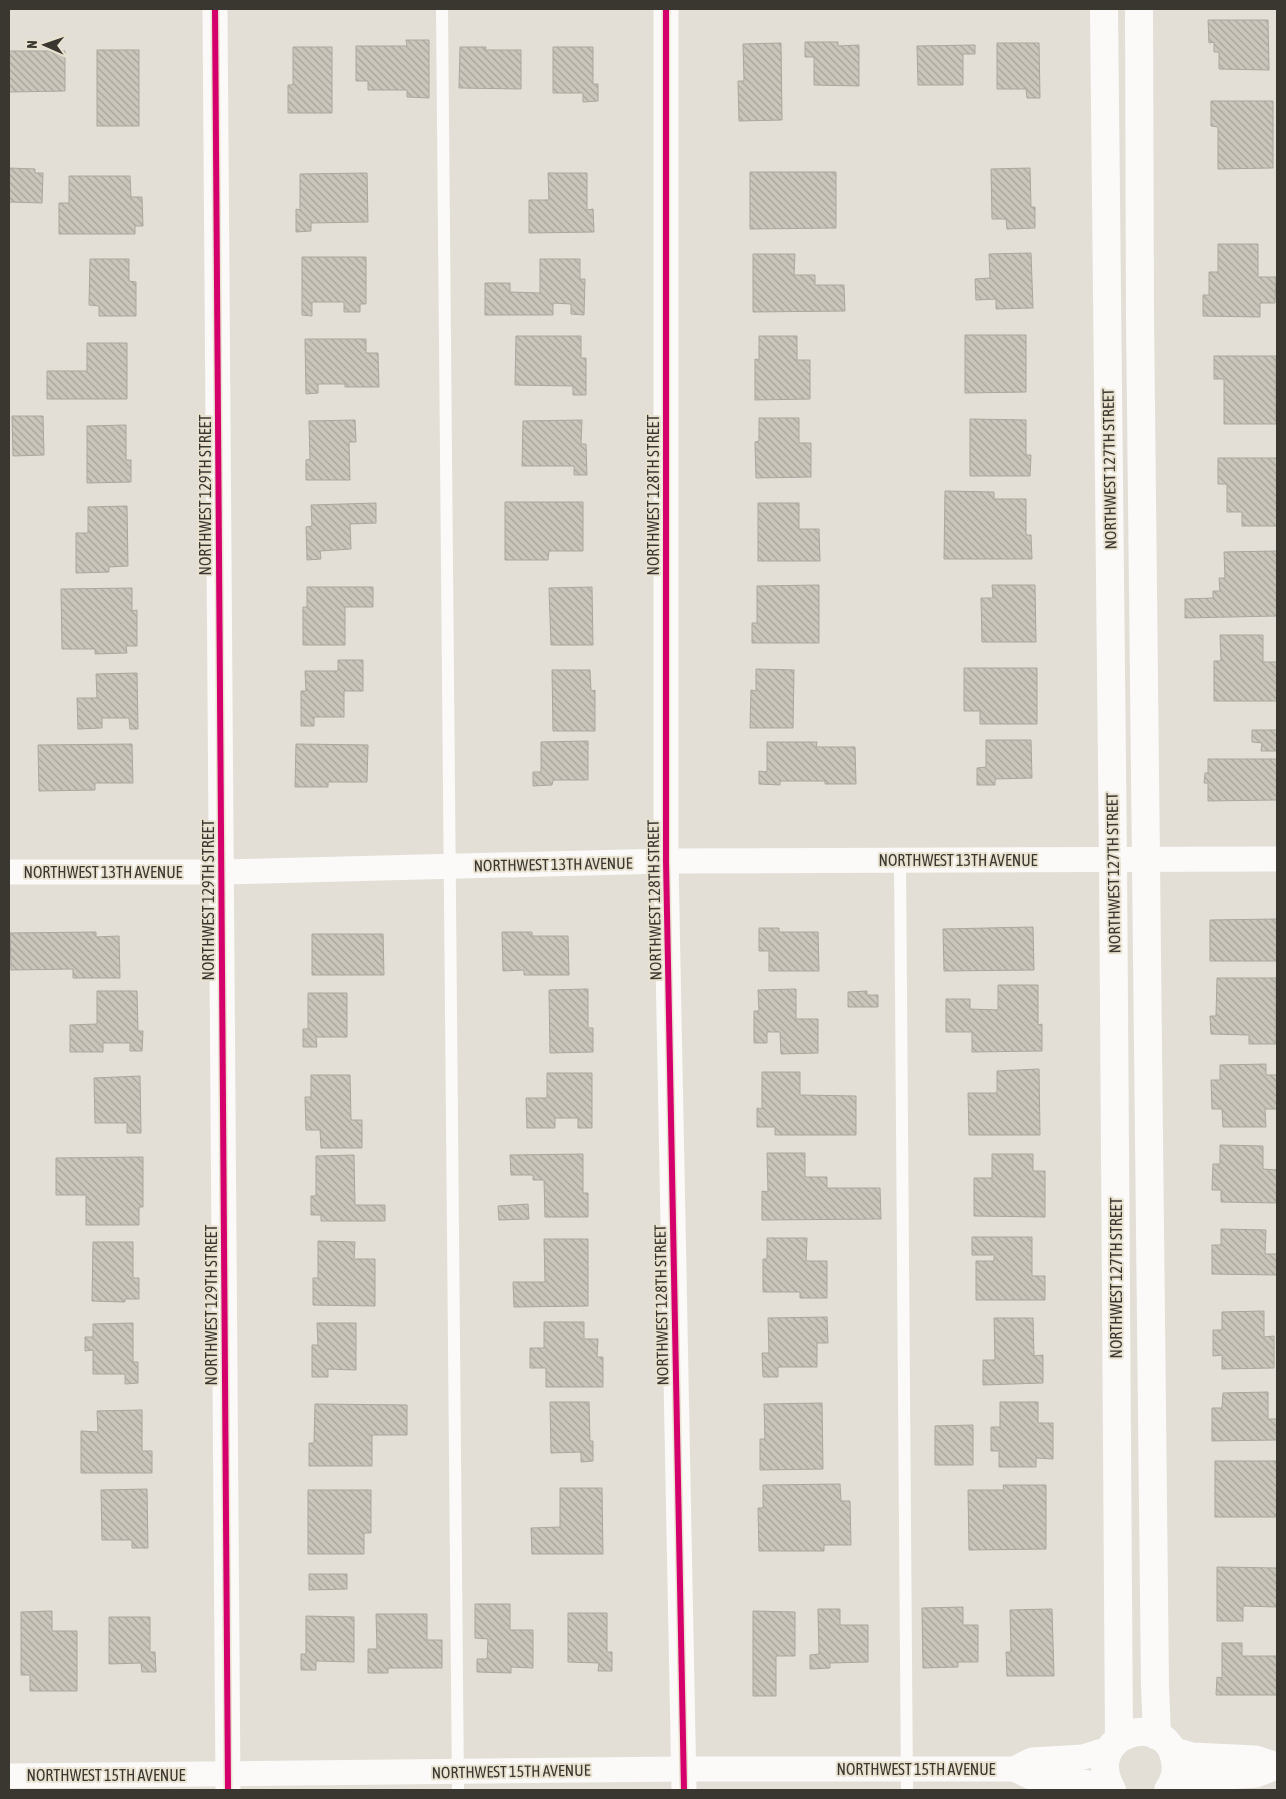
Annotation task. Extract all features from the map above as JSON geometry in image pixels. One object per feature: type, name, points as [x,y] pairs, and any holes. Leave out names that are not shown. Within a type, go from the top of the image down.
[{"type":"street","name":"NORTHWEST 129TH STREET","points":[[215,9],[228,1782]]},
{"type":"street","name":"NORTHWEST 128TH STREET","points":[[666,9],[666,861],[684,1780]]},
{"type":"street","name":"NORTHWEST 127TH STREET","points":[[1104,9],[1113,860],[1114,1744],[1104,1763],[1106,1778],[1112,1789]]},
{"type":"street","name":"NORTHWEST 127TH STREET","points":[[1139,9],[1140,326],[1155,1676],[1164,1742],[1174,1756],[1176,1769],[1170,1787]]},
{"type":"street","name":"NORTHWEST 13TH AVENUE","points":[[9,872],[221,872],[666,861],[1277,859]]},
{"type":"street","points":[[1114,1744],[1131,1732],[1144,1732],[1192,1755],[1256,1758],[1277,1766]]},
{"type":"street","name":"NORTHWEST 15TH AVENUE","points":[[9,1776],[228,1782],[907,1780],[1014,1768],[1032,1760],[1083,1757],[1114,1744]]},
{"type":"street","points":[[1170,1787],[1194,1779],[1256,1775],[1277,1766]]},
{"type":"street","name":"NORTHWEST 15TH AVENUE","points":[[1014,1768],[1031,1777],[1083,1782],[1112,1789]]},
{"type":"lane","points":[[442,9],[458,1781]]},
{"type":"lane","points":[[900,860],[907,1780]]},
{"type":"building","points":[[1208,20],[1268,20],[1269,70],[1219,69],[1219,52],[1214,52],[1214,42],[1209,43]]},
{"type":"building","points":[[406,40],[429,40],[429,98],[407,97],[407,90],[368,90],[368,81],[356,81],[356,46],[407,46]]},
{"type":"building","points":[[805,42],[838,42],[838,46],[859,45],[859,86],[814,85],[814,57],[805,57]]},
{"type":"building","points":[[781,43],[782,120],[739,121],[738,81],[744,81],[743,44]]},
{"type":"building","points":[[997,43],[1039,43],[1040,98],[1027,98],[1026,89],[997,89]]},
{"type":"building","points":[[975,45],[975,54],[963,54],[963,85],[918,85],[917,46]]},
{"type":"building","points":[[293,47],[332,47],[332,113],[288,113],[288,85],[293,85]]},
{"type":"building","points":[[460,47],[486,47],[485,50],[521,50],[521,89],[459,88]]},
{"type":"building","points":[[553,47],[593,47],[593,84],[598,84],[598,101],[583,102],[583,93],[553,93]]},
{"type":"building","points":[[97,50],[139,50],[139,126],[97,126]]},
{"type":"building","points":[[9,51],[65,51],[65,91],[9,92]]},
{"type":"building","points":[[1211,101],[1273,101],[1273,168],[1218,169],[1218,127],[1211,126]]},
{"type":"building","points":[[9,168],[35,169],[35,173],[43,173],[42,203],[9,202]]},
{"type":"building","points":[[1030,168],[1031,207],[1035,207],[1035,228],[1007,229],[1006,219],[992,219],[991,169]]},
{"type":"building","points":[[750,172],[836,172],[836,228],[750,229]]},
{"type":"building","points":[[367,173],[368,222],[311,223],[311,231],[296,232],[296,209],[300,210],[300,174]]},
{"type":"building","points":[[548,173],[587,173],[587,210],[593,209],[594,232],[529,233],[529,200],[549,200]]},
{"type":"building","points":[[69,176],[130,176],[131,197],[142,197],[143,226],[135,226],[135,234],[59,234],[59,203],[69,203]]},
{"type":"building","points":[[1218,244],[1258,244],[1258,277],[1276,277],[1275,303],[1260,303],[1260,317],[1203,316],[1203,295],[1209,295],[1209,272],[1218,272]]},
{"type":"building","points":[[1031,253],[1033,308],[996,309],[996,299],[976,300],[975,279],[990,278],[989,254]]},
{"type":"building","points":[[753,254],[795,254],[794,275],[815,275],[815,285],[844,285],[845,311],[753,312]]},
{"type":"building","points":[[302,257],[366,257],[366,304],[360,304],[360,312],[344,312],[344,302],[312,302],[312,316],[302,315]]},
{"type":"building","points":[[90,259],[129,259],[129,281],[136,282],[136,316],[99,316],[99,306],[89,305]]},
{"type":"building","points":[[540,259],[580,259],[580,279],[585,279],[584,315],[571,314],[571,304],[553,303],[553,315],[485,315],[485,283],[510,283],[510,292],[540,293]]},
{"type":"building","points":[[965,335],[1026,335],[1026,392],[965,393]]},
{"type":"building","points":[[516,336],[581,336],[581,358],[586,358],[586,395],[573,395],[573,386],[515,385]]},
{"type":"building","points":[[759,336],[797,336],[797,360],[810,360],[810,399],[755,400],[755,359],[759,360]]},
{"type":"building","points":[[305,339],[366,339],[366,353],[378,353],[379,387],[345,387],[345,384],[318,384],[318,393],[306,394]]},
{"type":"building","points":[[87,343],[127,343],[127,399],[47,399],[47,371],[87,371]]},
{"type":"building","points":[[1214,356],[1276,356],[1276,424],[1224,424],[1224,379],[1214,379]]},
{"type":"building","points":[[12,416],[43,416],[44,455],[13,456]]},
{"type":"building","points":[[759,418],[799,418],[799,443],[811,443],[811,477],[756,478],[755,442],[759,441]]},
{"type":"building","points":[[970,419],[1026,420],[1026,455],[1031,455],[1030,476],[970,476]]},
{"type":"building","points":[[355,420],[356,442],[349,442],[350,480],[306,480],[306,460],[310,459],[309,421]]},
{"type":"building","points":[[582,420],[581,444],[586,444],[587,475],[574,475],[574,466],[522,466],[523,421]]},
{"type":"building","points":[[126,425],[126,460],[131,460],[131,482],[87,483],[87,426]]},
{"type":"building","points":[[1218,458],[1277,458],[1277,526],[1242,526],[1242,512],[1227,512],[1227,484],[1218,484]]},
{"type":"building","points":[[945,491],[994,492],[994,499],[1026,499],[1026,535],[1031,535],[1032,559],[944,559]]},
{"type":"building","points":[[505,502],[583,502],[583,551],[549,551],[548,560],[505,560]]},
{"type":"building","points":[[376,503],[376,523],[350,524],[351,549],[320,551],[321,559],[307,560],[306,527],[312,526],[311,505]]},
{"type":"building","points":[[758,503],[799,503],[799,529],[819,529],[820,561],[758,561]]},
{"type":"building","points":[[127,506],[128,566],[109,567],[109,572],[76,573],[76,533],[88,533],[88,507]]},
{"type":"building","points":[[1277,551],[1277,616],[1185,618],[1185,599],[1213,598],[1213,591],[1220,591],[1219,578],[1225,578],[1224,552]]},
{"type":"building","points":[[819,585],[819,643],[752,643],[752,623],[757,623],[757,586]]},
{"type":"building","points":[[992,585],[1035,585],[1036,642],[982,642],[981,598],[993,598]]},
{"type":"building","points":[[307,587],[373,587],[373,607],[345,607],[345,645],[303,645],[303,607],[307,607]]},
{"type":"building","points":[[592,587],[593,645],[551,645],[549,588]]},
{"type":"building","points":[[132,588],[132,611],[137,610],[137,646],[126,646],[127,653],[95,654],[95,649],[62,649],[61,589]]},
{"type":"building","points":[[1220,635],[1263,635],[1263,662],[1277,662],[1277,701],[1214,701],[1214,661],[1221,661]]},
{"type":"building","points":[[338,660],[363,660],[363,691],[344,691],[344,717],[314,717],[314,726],[301,726],[301,691],[306,691],[305,671],[338,671]]},
{"type":"building","points":[[964,668],[1037,668],[1037,724],[980,724],[980,711],[964,711]]},
{"type":"building","points":[[756,669],[794,670],[793,728],[750,728],[751,690],[756,691]]},
{"type":"building","points":[[552,670],[590,670],[591,691],[595,690],[595,731],[553,731]]},
{"type":"building","points":[[137,673],[138,729],[130,729],[129,718],[102,718],[102,728],[78,729],[77,698],[97,698],[96,674]]},
{"type":"building","points":[[1252,730],[1277,730],[1277,751],[1261,751],[1262,743],[1252,742]]},
{"type":"building","points":[[986,740],[1031,740],[1032,778],[995,779],[995,785],[977,785],[977,768],[986,767]]},
{"type":"building","points":[[588,741],[588,780],[553,780],[552,785],[533,786],[533,772],[541,772],[541,742]]},
{"type":"building","points":[[767,742],[817,742],[816,747],[855,747],[856,784],[825,784],[825,781],[780,781],[780,785],[759,784],[759,771],[767,772]]},
{"type":"building","points":[[132,744],[133,783],[95,783],[95,790],[39,791],[38,745]]},
{"type":"building","points":[[296,744],[368,745],[367,782],[328,782],[328,787],[295,787]]},
{"type":"building","points":[[1208,759],[1277,759],[1277,800],[1208,801],[1208,783],[1204,783],[1205,773],[1208,773]]},
{"type":"building","points":[[1277,919],[1277,961],[1210,961],[1210,920]]},
{"type":"building","points":[[1033,927],[1034,970],[944,971],[943,929]]},
{"type":"building","points":[[759,928],[779,928],[779,932],[818,932],[819,971],[769,971],[769,951],[759,951]]},
{"type":"building","points":[[96,932],[96,937],[119,936],[120,978],[73,978],[73,969],[11,970],[10,933]]},
{"type":"building","points":[[502,932],[532,932],[532,936],[568,936],[569,975],[524,975],[524,970],[503,971]]},
{"type":"building","points":[[312,934],[383,934],[384,975],[312,975]]},
{"type":"building","points":[[1217,978],[1276,978],[1276,1044],[1249,1044],[1249,1035],[1211,1034],[1210,1016],[1216,1016]]},
{"type":"building","points":[[998,985],[1038,985],[1038,1025],[1042,1024],[1042,1051],[972,1052],[972,1032],[946,1032],[946,999],[970,999],[970,1009],[998,1010]]},
{"type":"building","points":[[588,989],[588,1028],[593,1028],[593,1052],[550,1053],[549,990]]},
{"type":"building","points":[[796,989],[796,1019],[818,1019],[818,1053],[781,1054],[780,1032],[767,1032],[767,1043],[754,1043],[754,1011],[759,1011],[758,990]]},
{"type":"building","points":[[97,991],[137,991],[138,1031],[143,1031],[142,1051],[130,1051],[130,1043],[103,1043],[103,1052],[70,1052],[70,1025],[97,1024]]},
{"type":"building","points":[[867,991],[867,995],[878,995],[878,1007],[848,1007],[848,992]]},
{"type":"building","points":[[308,993],[347,993],[347,1037],[316,1037],[317,1047],[303,1047],[303,1029],[308,1029]]},
{"type":"building","points":[[1266,1064],[1266,1075],[1277,1075],[1277,1109],[1265,1109],[1266,1127],[1223,1127],[1222,1109],[1212,1109],[1211,1080],[1220,1080],[1220,1065]]},
{"type":"building","points":[[1039,1069],[1040,1135],[969,1135],[968,1093],[997,1093],[997,1071]]},
{"type":"building","points":[[762,1072],[800,1072],[800,1095],[856,1096],[856,1135],[775,1135],[775,1127],[757,1127],[757,1108],[762,1109]]},
{"type":"building","points":[[547,1073],[592,1073],[592,1128],[578,1128],[578,1118],[555,1118],[555,1128],[527,1128],[526,1098],[547,1098]]},
{"type":"building","points":[[311,1075],[350,1075],[351,1120],[362,1120],[362,1148],[321,1148],[320,1130],[306,1130],[305,1097],[311,1097]]},
{"type":"building","points":[[140,1076],[141,1133],[127,1133],[127,1123],[95,1123],[94,1078]]},
{"type":"building","points":[[1220,1145],[1263,1146],[1263,1169],[1277,1170],[1277,1203],[1221,1202],[1221,1190],[1212,1190],[1213,1164],[1220,1164]]},
{"type":"building","points":[[767,1153],[805,1153],[805,1177],[827,1177],[827,1188],[880,1188],[881,1219],[762,1220],[762,1191],[768,1192]]},
{"type":"building","points":[[583,1154],[583,1193],[588,1193],[588,1217],[545,1217],[544,1180],[533,1180],[533,1175],[511,1175],[510,1155]]},
{"type":"building","points":[[992,1154],[1033,1154],[1033,1171],[1045,1171],[1045,1217],[974,1216],[974,1178],[992,1178]]},
{"type":"building","points":[[354,1155],[355,1205],[385,1205],[385,1221],[321,1221],[321,1215],[311,1215],[311,1196],[316,1196],[316,1156]]},
{"type":"building","points":[[143,1157],[143,1207],[139,1207],[139,1225],[86,1225],[86,1195],[56,1195],[56,1158]]},
{"type":"building","points":[[528,1204],[529,1219],[499,1220],[498,1206]]},
{"type":"building","points":[[1221,1229],[1266,1230],[1265,1254],[1277,1254],[1277,1275],[1212,1274],[1212,1245],[1221,1245]]},
{"type":"building","points":[[972,1237],[1032,1237],[1032,1276],[1045,1276],[1045,1300],[976,1300],[976,1261],[994,1261],[994,1255],[972,1255]]},
{"type":"building","points":[[767,1238],[807,1238],[806,1261],[827,1261],[827,1298],[800,1298],[800,1292],[763,1292],[763,1259],[767,1259]]},
{"type":"building","points":[[544,1239],[588,1239],[588,1306],[514,1307],[513,1282],[545,1282]]},
{"type":"building","points":[[318,1241],[355,1242],[354,1259],[375,1259],[375,1306],[313,1305],[313,1278],[318,1278]]},
{"type":"building","points":[[93,1242],[133,1242],[133,1278],[139,1278],[139,1299],[125,1299],[125,1302],[92,1301]]},
{"type":"building","points":[[1264,1311],[1264,1337],[1274,1336],[1274,1368],[1222,1369],[1222,1355],[1213,1356],[1213,1330],[1222,1330],[1222,1312]]},
{"type":"building","points":[[827,1317],[828,1343],[817,1343],[817,1367],[778,1367],[778,1377],[763,1377],[762,1353],[769,1353],[768,1318]]},
{"type":"building","points":[[994,1318],[1033,1318],[1034,1356],[1043,1355],[1043,1383],[983,1385],[983,1360],[995,1360]]},
{"type":"building","points":[[544,1322],[584,1322],[584,1339],[598,1339],[597,1357],[603,1357],[603,1387],[546,1387],[546,1368],[530,1368],[530,1348],[544,1348]]},
{"type":"building","points":[[133,1323],[133,1362],[138,1362],[138,1383],[125,1384],[125,1374],[93,1374],[93,1350],[85,1351],[85,1337],[93,1337],[93,1324]]},
{"type":"building","points":[[317,1323],[356,1323],[356,1370],[328,1369],[328,1377],[312,1377],[312,1345],[318,1345]]},
{"type":"building","points":[[1268,1392],[1268,1419],[1277,1419],[1277,1440],[1212,1441],[1212,1408],[1222,1408],[1223,1393]]},
{"type":"building","points":[[550,1402],[589,1402],[590,1441],[593,1441],[593,1461],[581,1462],[581,1452],[551,1453]]},
{"type":"building","points":[[1000,1402],[1038,1402],[1038,1423],[1053,1423],[1053,1459],[1036,1458],[1036,1467],[999,1467],[999,1451],[991,1451],[991,1427],[1000,1427]]},
{"type":"building","points":[[822,1403],[823,1469],[760,1470],[760,1439],[765,1439],[764,1404]]},
{"type":"building","points":[[315,1404],[407,1405],[407,1435],[372,1435],[372,1466],[309,1466],[309,1443],[314,1443]]},
{"type":"building","points":[[142,1410],[142,1451],[152,1451],[152,1473],[81,1473],[81,1431],[98,1432],[97,1411]]},
{"type":"building","points":[[973,1425],[973,1465],[935,1465],[935,1426]]},
{"type":"building","points":[[1215,1461],[1277,1461],[1277,1517],[1215,1517]]},
{"type":"building","points":[[840,1484],[841,1501],[850,1501],[851,1545],[824,1545],[824,1551],[759,1551],[758,1508],[763,1508],[763,1485]]},
{"type":"building","points":[[1003,1485],[1046,1485],[1046,1549],[969,1550],[968,1490],[1004,1490]]},
{"type":"building","points":[[560,1488],[602,1488],[603,1554],[532,1554],[531,1528],[560,1527]]},
{"type":"building","points":[[147,1489],[148,1548],[132,1548],[132,1540],[102,1540],[101,1490]]},
{"type":"building","points":[[308,1490],[371,1490],[371,1533],[364,1533],[364,1554],[308,1554]]},
{"type":"building","points":[[1217,1567],[1277,1568],[1277,1607],[1243,1606],[1243,1621],[1217,1621]]},
{"type":"building","points":[[309,1574],[347,1574],[347,1589],[309,1590]]},
{"type":"building","points":[[475,1604],[510,1604],[510,1630],[533,1630],[533,1668],[511,1667],[511,1673],[477,1672],[477,1659],[487,1659],[488,1639],[475,1638]]},
{"type":"building","points":[[963,1607],[963,1625],[978,1625],[978,1662],[958,1662],[958,1667],[923,1668],[922,1608]]},
{"type":"building","points":[[818,1609],[840,1609],[840,1625],[868,1625],[868,1662],[830,1663],[830,1668],[810,1669],[810,1655],[819,1654]]},
{"type":"building","points":[[1052,1609],[1054,1676],[1007,1676],[1006,1652],[1011,1652],[1010,1610]]},
{"type":"building","points":[[52,1611],[52,1631],[77,1631],[77,1691],[30,1691],[30,1675],[21,1675],[21,1612]]},
{"type":"building","points":[[753,1611],[795,1612],[795,1656],[776,1656],[776,1696],[753,1696]]},
{"type":"building","points":[[568,1613],[607,1613],[607,1652],[612,1652],[612,1671],[598,1671],[599,1663],[568,1662]]},
{"type":"building","points":[[376,1614],[427,1614],[427,1640],[442,1640],[442,1668],[388,1668],[388,1673],[368,1673],[368,1649],[377,1649]]},
{"type":"building","points":[[306,1616],[354,1617],[354,1662],[316,1661],[316,1670],[301,1670],[301,1654],[306,1654]]},
{"type":"building","points":[[109,1617],[150,1617],[150,1652],[155,1652],[156,1672],[142,1672],[141,1663],[109,1664]]},
{"type":"building","points":[[1222,1643],[1242,1643],[1242,1656],[1277,1656],[1277,1695],[1216,1695],[1217,1677],[1222,1678]]},
{"type":"cycle path","points":[[215,9],[228,1790]]},
{"type":"cycle path","points":[[666,9],[666,861],[684,1790]]}]
